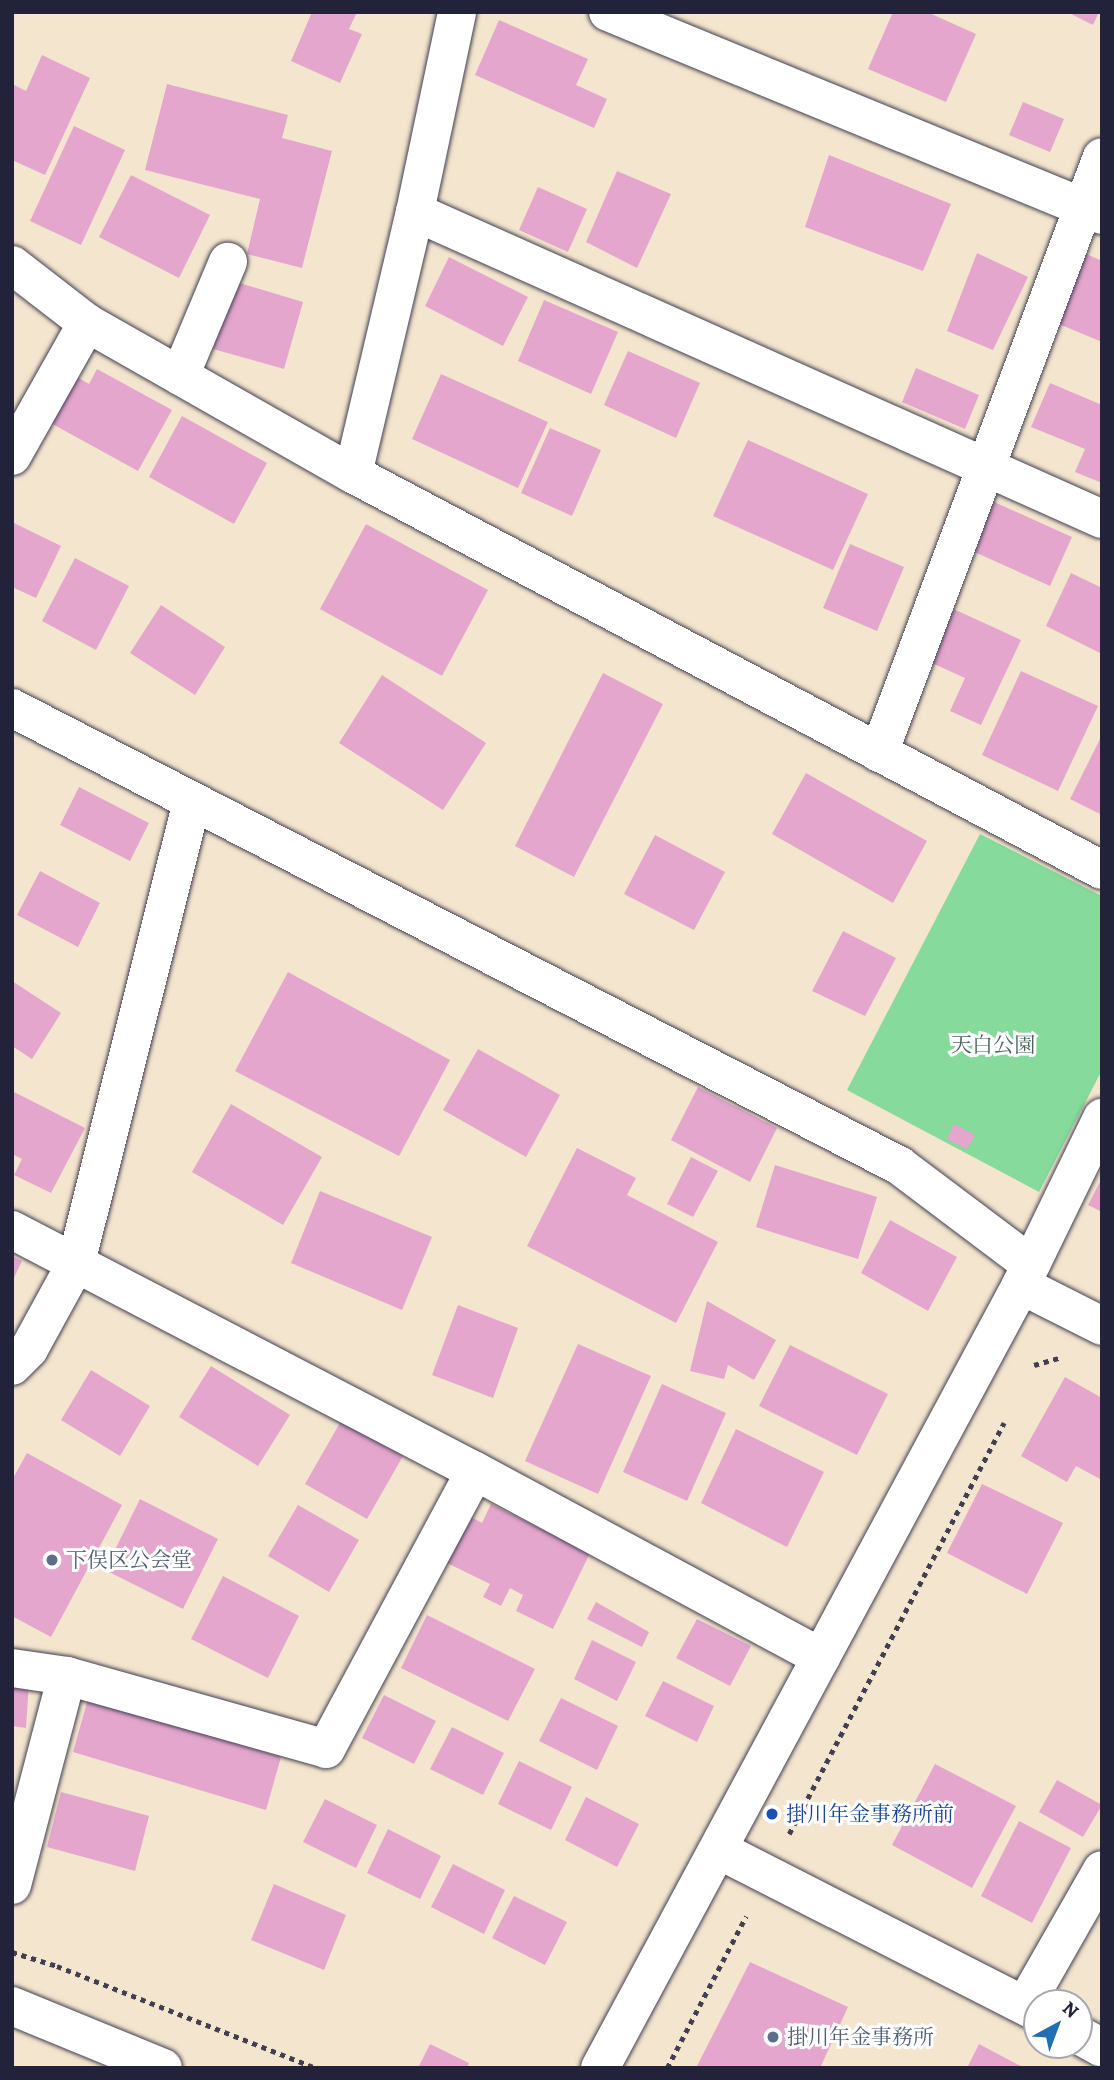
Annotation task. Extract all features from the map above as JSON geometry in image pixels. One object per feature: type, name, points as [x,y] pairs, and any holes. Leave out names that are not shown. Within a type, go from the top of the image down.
[{"type":"street","points":[[353,474],[415,212],[457,12]]},
{"type":"street","points":[[608,12],[1092,211]]},
{"type":"street","points":[[879,753],[986,466],[1092,211],[1102,157]]},
{"type":"street","points":[[415,212],[1102,519]]},
{"type":"street","points":[[180,376],[228,262]]},
{"type":"street","points":[[12,265],[87,323],[353,474],[1102,870]]},
{"type":"street","points":[[12,456],[87,323]]},
{"type":"street","points":[[12,708],[900,1166],[1025,1275],[1102,1326]]},
{"type":"street","points":[[12,1366],[29,1349],[76,1263],[192,802]]},
{"type":"street","points":[[600,2068],[1025,1275],[1102,1118]]},
{"type":"street","points":[[12,1230],[475,1471],[821,1657]]},
{"type":"street","points":[[12,1668],[67,1676],[326,1749],[475,1471]]},
{"type":"street","points":[[12,1885],[67,1676]]},
{"type":"street","points":[[719,1850],[1023,2005]]},
{"type":"street","points":[[1041,1989],[1102,1870]]},
{"type":"street","points":[[12,2006],[163,2068]]},
{"type":"path","points":[[1029,1376],[1035,1364]]},
{"type":"path","points":[[783,1845],[1009,1413]]},
{"type":"path","points":[[667,2068],[751,1907]]},
{"type":"path","points":[[12,1952],[57,1966],[316,2068]]},
{"type":"green space","name":"天白公園","points":[[980,834],[1102,896],[1102,1070],[1039,1192],[847,1090]]},
{"type":"building","points":[[312,12],[357,12],[349,29],[362,34],[340,83],[291,61]]},
{"type":"building","points":[[893,12],[927,12],[976,34],[946,102],[868,69]]},
{"type":"building","points":[[1067,12],[1099,12],[1093,25]]},
{"type":"building","points":[[499,20],[588,59],[576,85],[607,99],[594,128],[475,75]]},
{"type":"building","points":[[42,55],[90,78],[45,175],[12,160],[12,84],[26,91]]},
{"type":"building","points":[[167,84],[288,115],[282,138],[332,151],[302,268],[247,254],[260,199],[145,170]]},
{"type":"building","points":[[1023,102],[1064,119],[1050,152],[1009,135]]},
{"type":"building","points":[[74,126],[125,150],[81,245],[30,221]]},
{"type":"building","points":[[829,155],[951,204],[923,271],[805,227]]},
{"type":"building","points":[[617,171],[671,194],[637,268],[586,242]]},
{"type":"building","points":[[131,175],[210,215],[179,278],[99,237]]},
{"type":"building","points":[[538,187],[587,209],[568,252],[519,230]]},
{"type":"building","points":[[1082,252],[1102,261],[1102,342],[1054,322]]},
{"type":"building","points":[[977,253],[1028,277],[993,350],[947,331]]},
{"type":"building","points":[[449,257],[528,297],[503,346],[425,306]]},
{"type":"building","points":[[233,281],[303,302],[284,369],[213,349]]},
{"type":"building","points":[[544,300],[618,332],[591,394],[518,361]]},
{"type":"building","points":[[628,351],[700,383],[676,438],[604,405]]},
{"type":"building","points":[[916,368],[979,395],[965,429],[902,402]]},
{"type":"building","points":[[97,369],[172,410],[138,471],[47,421],[72,374],[89,384]]},
{"type":"building","points":[[441,374],[548,422],[518,488],[412,439]]},
{"type":"building","points":[[1050,383],[1102,405],[1102,483],[1075,472],[1085,449],[1031,427]]},
{"type":"building","points":[[182,416],[267,463],[234,524],[149,477]]},
{"type":"building","points":[[550,428],[601,450],[572,516],[521,493]]},
{"type":"building","points":[[748,440],[868,494],[833,570],[713,516]]},
{"type":"building","points":[[992,501],[1072,537],[1050,586],[970,550]]},
{"type":"building","points":[[12,522],[61,546],[36,598],[12,587]]},
{"type":"building","points":[[366,524],[488,590],[442,676],[320,609]]},
{"type":"building","points":[[850,544],[904,567],[877,631],[823,608]]},
{"type":"building","points":[[75,558],[129,586],[96,650],[42,621]]},
{"type":"building","points":[[1071,573],[1102,588],[1102,654],[1046,626]]},
{"type":"building","points":[[161,605],[225,647],[195,695],[130,653]]},
{"type":"building","points":[[947,606],[1021,640],[981,725],[950,711],[965,678],[923,659]]},
{"type":"building","points":[[1021,671],[1098,706],[1058,791],[982,755]]},
{"type":"building","points":[[603,673],[663,704],[574,877],[515,846]]},
{"type":"building","points":[[382,675],[486,743],[443,810],[339,743]]},
{"type":"building","points":[[1102,735],[1102,815],[1070,799]]},
{"type":"building","points":[[806,773],[927,841],[893,903],[772,834]]},
{"type":"building","points":[[79,787],[149,823],[130,861],[60,825]]},
{"type":"building","points":[[655,835],[725,872],[694,930],[624,894]]},
{"type":"building","points":[[40,871],[100,903],[78,947],[17,915]]},
{"type":"building","points":[[843,931],[896,958],[865,1016],[812,991]]},
{"type":"building","points":[[288,972],[450,1060],[399,1156],[235,1071]]},
{"type":"building","points":[[12,981],[61,1013],[32,1059],[12,1046]]},
{"type":"building","points":[[478,1049],[560,1095],[526,1157],[443,1110]]},
{"type":"building","points":[[698,1087],[777,1128],[750,1182],[671,1140]]},
{"type":"building","points":[[12,1091],[85,1128],[51,1193],[14,1175],[22,1159],[12,1154]]},
{"type":"building","points":[[231,1104],[322,1157],[283,1225],[192,1172]]},
{"type":"building","points":[[954,1124],[975,1135],[967,1149],[947,1139]]},
{"type":"building","points":[[577,1148],[636,1178],[627,1195],[718,1242],[676,1323],[527,1246]]},
{"type":"building","points":[[691,1157],[718,1171],[693,1217],[667,1204]]},
{"type":"building","points":[[775,1165],[877,1197],[858,1259],[756,1227]]},
{"type":"building","points":[[1102,1178],[1102,1212],[1088,1205]]},
{"type":"building","points":[[320,1191],[432,1237],[402,1310],[291,1263]]},
{"type":"building","points":[[890,1220],[957,1257],[928,1311],[861,1273]]},
{"type":"building","points":[[12,1256],[22,1261],[12,1282]]},
{"type":"building","points":[[707,1301],[776,1340],[754,1380],[728,1365],[724,1379],[690,1371]]},
{"type":"building","points":[[458,1305],[518,1328],[493,1398],[432,1375]]},
{"type":"building","points":[[578,1344],[651,1376],[598,1494],[525,1461]]},
{"type":"building","points":[[790,1345],[888,1394],[857,1455],[759,1406]]},
{"type":"building","points":[[211,1366],[290,1415],[258,1466],[179,1417]]},
{"type":"building","points":[[91,1370],[150,1406],[120,1456],[61,1420]]},
{"type":"building","points":[[1065,1377],[1102,1398],[1102,1480],[1076,1466],[1067,1482],[1021,1456]]},
{"type":"building","points":[[662,1384],[726,1413],[687,1501],[623,1472]]},
{"type":"building","points":[[341,1421],[403,1456],[367,1519],[305,1484]]},
{"type":"building","points":[[736,1429],[824,1472],[787,1547],[701,1503]]},
{"type":"building","name":"下俣区公会堂","points":[[27,1453],[122,1505],[51,1637],[12,1616],[12,1480]]},
{"type":"building","points":[[982,1484],[1063,1523],[1027,1594],[947,1553]]},
{"type":"building","points":[[140,1499],[218,1539],[183,1609],[105,1570]]},
{"type":"building","points":[[491,1504],[590,1553],[553,1629],[516,1611],[523,1595],[510,1588],[501,1606],[483,1597],[490,1584],[443,1561],[466,1514],[482,1523]]},
{"type":"building","points":[[298,1505],[359,1540],[329,1592],[268,1556]]},
{"type":"building","points":[[223,1576],[299,1616],[268,1678],[191,1639]]},
{"type":"building","points":[[596,1602],[649,1632],[642,1647],[587,1619]]},
{"type":"building","points":[[427,1615],[535,1669],[508,1721],[401,1668]]},
{"type":"building","points":[[697,1619],[751,1646],[730,1686],[676,1658]]},
{"type":"building","points":[[592,1640],[636,1662],[617,1701],[574,1679]]},
{"type":"building","points":[[12,1679],[29,1682],[26,1728],[12,1726]]},
{"type":"building","points":[[663,1681],[714,1706],[697,1742],[645,1716]]},
{"type":"building","points":[[384,1695],[436,1721],[414,1764],[362,1738]]},
{"type":"building","points":[[561,1698],[618,1726],[597,1770],[539,1741]]},
{"type":"building","points":[[88,1699],[281,1757],[266,1810],[73,1752]]},
{"type":"building","points":[[452,1727],[504,1753],[483,1795],[430,1769]]},
{"type":"building","points":[[519,1761],[572,1787],[551,1830],[498,1804]]},
{"type":"building","points":[[935,1764],[1016,1806],[972,1888],[892,1845]]},
{"type":"building","points":[[1057,1780],[1102,1805],[1083,1837],[1039,1812]]},
{"type":"building","points":[[61,1792],[149,1816],[135,1871],[47,1847]]},
{"type":"building","points":[[586,1797],[639,1824],[617,1867],[565,1840]]},
{"type":"building","points":[[325,1799],[377,1825],[356,1868],[303,1842]]},
{"type":"building","points":[[1019,1821],[1071,1848],[1032,1923],[981,1896]]},
{"type":"building","points":[[388,1829],[441,1856],[420,1899],[367,1873]]},
{"type":"building","points":[[453,1864],[505,1890],[484,1934],[431,1907]]},
{"type":"building","points":[[274,1884],[346,1915],[324,1970],[251,1940]]},
{"type":"building","points":[[514,1896],[567,1922],[545,1965],[492,1938]]},
{"type":"building","name":"掛川年金事務所","points":[[750,1962],[848,2007],[820,2068],[696,2068]]},
{"type":"building","points":[[430,2044],[469,2063],[467,2068],[418,2068]]},
{"type":"building","points":[[979,2044],[1024,2068],[967,2068]]},
{"type":"place","name":"下俣区公会堂","points":[[52,1560]]},
{"type":"place","name":"掛川年金事務所前","points":[[772,1814]]},
{"type":"place","name":"掛川年金事務所","points":[[773,2037]]}]
